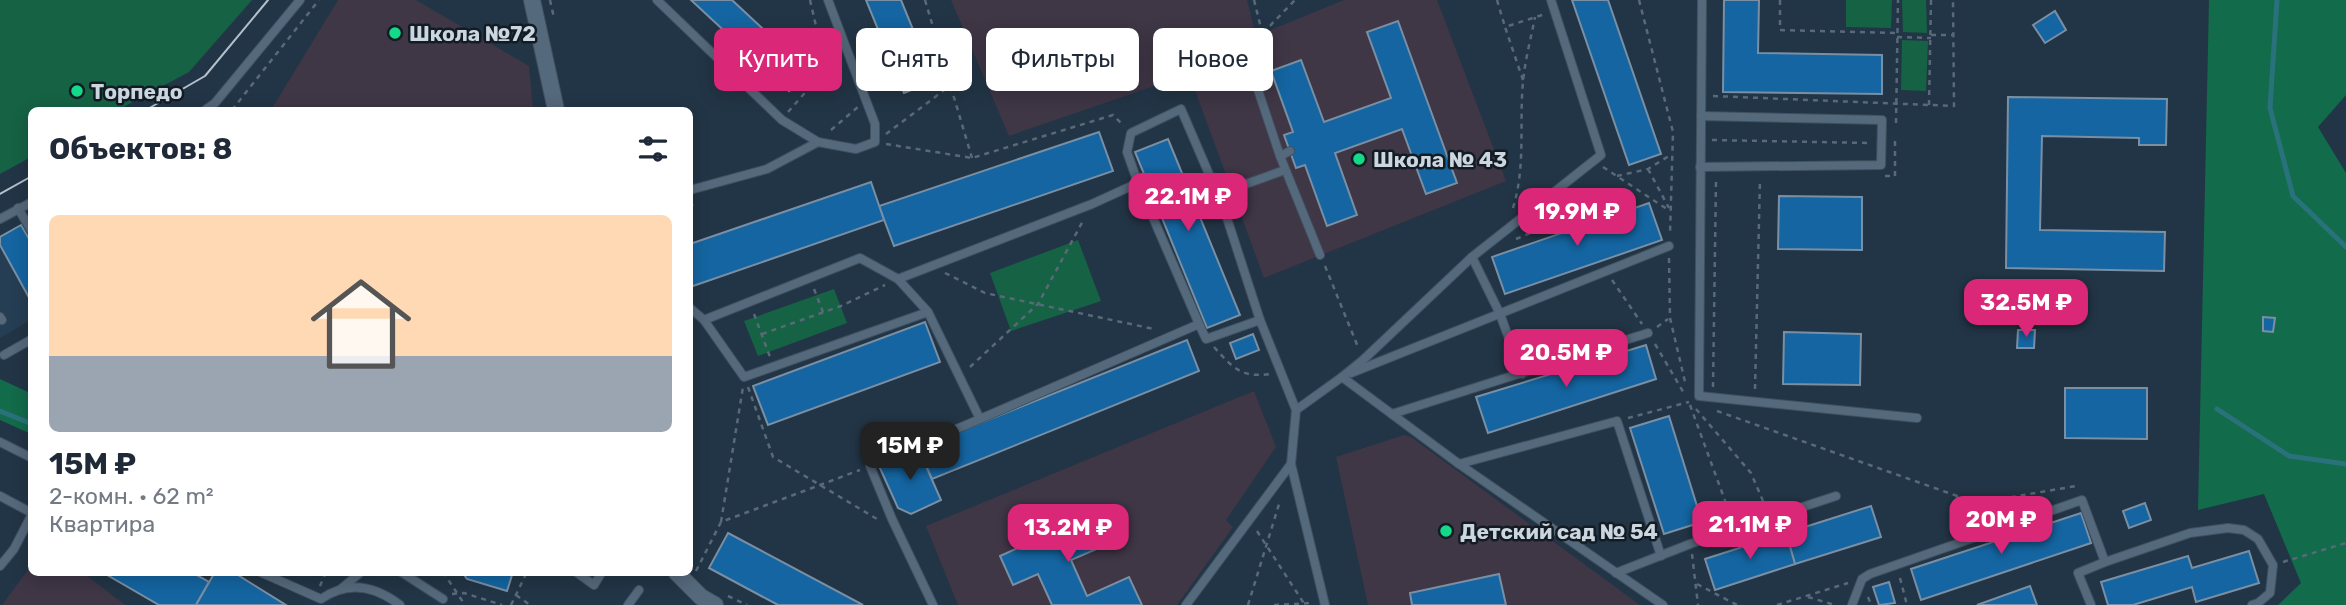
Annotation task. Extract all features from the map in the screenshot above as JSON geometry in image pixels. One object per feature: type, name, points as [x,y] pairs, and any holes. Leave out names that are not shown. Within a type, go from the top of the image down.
[{"type":"street","points":[[532,0],[555,107]]},
{"type":"street","points":[[680,576],[701,597],[715,605]]},
{"type":"lane","points":[[209,107],[300,0]]},
{"type":"lane","points":[[657,0],[782,120],[818,142],[856,149],[875,142],[874,124],[828,0]]},
{"type":"lane","points":[[1296,410],[1363,360],[1472,257],[1601,155],[1551,0]]},
{"type":"lane","points":[[1703,0],[1699,396],[1917,418]]},
{"type":"lane","points":[[1258,91],[1285,170],[1320,255]]},
{"type":"lane","points":[[1260,320],[1206,339],[1138,183],[1127,152],[1131,133],[1181,109],[1218,194],[1260,320],[1296,410],[1291,464],[1325,604]]},
{"type":"lane","points":[[1700,167],[1881,165],[1882,120],[1701,116]]},
{"type":"lane","points":[[693,189],[767,169],[818,142]]},
{"type":"lane","points":[[1280,156],[1290,151]]},
{"type":"lane","points":[[1218,194],[1285,170]]},
{"type":"lane","points":[[898,279],[1092,204],[1138,183]]},
{"type":"lane","points":[[1541,202],[1562,225]]},
{"type":"lane","points":[[0,219],[28,204]]},
{"type":"lane","points":[[18,208],[28,225]]},
{"type":"lane","points":[[1342,377],[1669,246]]},
{"type":"lane","points":[[1472,257],[1500,314],[1522,373]]},
{"type":"lane","points":[[704,320],[860,258],[898,279],[928,312],[980,419]]},
{"type":"lane","points":[[693,311],[704,320],[744,377],[928,312]]},
{"type":"lane","points":[[933,605],[870,466],[1199,324]]},
{"type":"lane","points":[[1391,414],[1648,334]]},
{"type":"lane","points":[[4,355],[28,341]]},
{"type":"lane","points":[[1342,377],[1459,464],[1663,605]]},
{"type":"lane","points":[[1459,464],[1617,421],[1661,556]]},
{"type":"lane","points":[[0,443],[28,456]]},
{"type":"lane","points":[[1186,605],[1291,464]]},
{"type":"lane","points":[[0,496],[28,511]]},
{"type":"lane","points":[[1616,573],[1690,544],[1836,496]]},
{"type":"lane","points":[[1852,605],[1862,579],[2082,500],[2105,562]]},
{"type":"lane","points":[[0,566],[14,550],[28,521]]},
{"type":"lane","points":[[2091,605],[2078,573],[2190,533],[2228,528],[2244,530],[2258,540],[2273,565],[2270,593],[2252,605]]},
{"type":"lane","points":[[268,576],[322,602],[356,576]]},
{"type":"lane","points":[[407,576],[443,599]]},
{"type":"lane","points":[[582,576],[594,584],[599,576]]},
{"type":"lane","points":[[342,588],[371,589],[383,593],[400,605]]},
{"type":"lane","points":[[628,605],[639,590]]},
{"type":"path","points":[[234,107],[318,0]]},
{"type":"path","points":[[782,120],[818,78],[822,52],[810,0]]},
{"type":"path","points":[[925,0],[934,28]]},
{"type":"path","points":[[1254,0],[1261,28]]},
{"type":"path","points":[[1267,28],[1294,0]]},
{"type":"path","points":[[1497,0],[1523,82]]},
{"type":"path","points":[[1639,0],[1673,132],[1669,246],[1670,318],[1689,402],[1731,519]]},
{"type":"path","points":[[1780,0],[1780,30],[1931,37],[1953,35]]},
{"type":"path","points":[[1930,105],[1931,0]]},
{"type":"path","points":[[1701,96],[1954,106],[1953,0]]},
{"type":"path","points":[[1504,27],[1555,11]]},
{"type":"path","points":[[1506,230],[1519,189],[1523,82],[1535,17]]},
{"type":"path","points":[[875,142],[943,91]]},
{"type":"path","points":[[954,91],[972,158]]},
{"type":"path","points":[[818,142],[865,100]]},
{"type":"path","points":[[875,142],[972,158],[1113,115],[1131,133]]},
{"type":"path","points":[[1713,391],[1716,174],[1708,154],[1708,140],[1870,143]]},
{"type":"path","points":[[1616,176],[1648,169],[1672,154]]},
{"type":"path","points":[[1595,161],[1670,211]]},
{"type":"path","points":[[1648,169],[1670,211]]},
{"type":"path","points":[[1755,394],[1760,174]]},
{"type":"path","points":[[959,377],[1038,304],[1092,204]]},
{"type":"path","points":[[1320,255],[1363,360]]},
{"type":"path","points":[[934,267],[985,293],[1178,335]]},
{"type":"path","points":[[810,278],[823,312]]},
{"type":"path","points":[[762,334],[823,312],[898,279]]},
{"type":"path","points":[[750,302],[774,366]]},
{"type":"path","points":[[1206,339],[1239,373],[1259,376],[1280,372]]},
{"type":"path","points":[[744,377],[773,457],[883,522],[892,519]]},
{"type":"path","points":[[696,571],[721,522],[744,377]]},
{"type":"path","points":[[1689,402],[1751,473],[1770,518]]},
{"type":"path","points":[[1617,421],[1689,402],[1702,406]]},
{"type":"path","points":[[1715,411],[1977,503],[2076,486],[2082,500]]},
{"type":"path","points":[[721,522],[870,466]]},
{"type":"path","points":[[1956,495],[1981,535]]},
{"type":"path","points":[[1248,605],[1280,500]]},
{"type":"path","points":[[1250,519],[1304,604]]},
{"type":"path","points":[[2273,565],[2346,543]]},
{"type":"path","points":[[1690,544],[1698,605]]},
{"type":"path","points":[[1896,565],[1906,605]]},
{"type":"path","points":[[446,576],[464,605]]},
{"type":"path","points":[[511,605],[525,576]]},
{"type":"path","points":[[1777,605],[1862,579]]},
{"type":"path","points":[[1697,584],[1737,605]]},
{"type":"path","points":[[443,599],[456,592],[502,605]]},
{"type":"path","points":[[516,595],[530,605]]},
{"type":"path","points":[[1805,596],[1835,605]]},
{"type":"path","points":[[1274,605],[1325,604]]},
{"type":"shaded area","name":"Школа №72","points":[[338,0],[416,0],[529,66],[533,107],[273,107]]},
{"type":"shaded area","name":"Школа № 43","points":[[951,0],[1247,0],[1254,28],[1153,28],[1153,86],[1009,136],[990,91],[1139,91],[1139,28],[986,28],[986,82],[972,49],[972,28],[963,28]]},
{"type":"shaded area","name":"Школа № 43","points":[[1344,0],[1437,0],[1506,181],[1264,278],[1195,91],[1273,91],[1273,29]]},
{"type":"shaded area","points":[[24,223],[28,230],[28,322],[0,338],[0,237]]},
{"type":"shaded area","points":[[1254,391],[1276,447],[1226,520],[1233,527],[1177,605],[958,605],[926,526]]},
{"type":"shaded area","name":"Детский сад № 54","points":[[1404,435],[1411,437],[1640,605],[1368,605],[1336,457]]},
{"type":"shaded area","points":[[28,570],[28,576],[87,576],[125,605],[2,605]]},
{"type":"green space","name":"Торпедо","points":[[0,0],[252,0],[189,72],[124,107],[28,107],[28,159],[0,174]]},
{"type":"green space","points":[[1846,0],[1892,0],[1891,28],[1846,27]]},
{"type":"green space","points":[[1902,0],[1926,0],[1927,33],[1903,32]]},
{"type":"green space","points":[[2209,0],[2346,0],[2346,95],[2318,127],[2346,173],[2346,605],[2278,605],[2301,583],[2264,494],[2198,510]]},
{"type":"green space","points":[[1902,40],[1928,41],[1926,91],[1901,90]]},
{"type":"green space","points":[[1078,240],[1101,301],[1011,331],[990,273]]},
{"type":"green space","points":[[834,289],[847,323],[758,356],[744,321]]},
{"type":"green space","points":[[0,379],[28,392],[28,433],[0,420]]},
{"type":"building","points":[[691,0],[732,0],[762,28],[721,28]]},
{"type":"building","points":[[866,0],[901,0],[912,28],[877,28]]},
{"type":"building","points":[[1572,0],[1608,0],[1661,154],[1629,165]]},
{"type":"building","points":[[1724,0],[1759,0],[1758,53],[1882,55],[1882,94],[1723,92]]},
{"type":"building","points":[[2055,11],[2066,30],[2045,43],[2033,25]]},
{"type":"building","points":[[1398,21],[1457,183],[1426,194],[1402,129],[1335,153],[1357,215],[1327,226],[1305,165],[1296,168],[1284,135],[1293,132],[1273,70],[1301,60],[1324,122],[1391,98],[1367,32]]},
{"type":"building","points":[[2008,97],[2167,99],[2166,145],[2139,145],[2139,138],[2042,136],[2040,230],[2165,232],[2164,271],[2006,268]]},
{"type":"building","points":[[1099,132],[1113,171],[894,246],[879,206]]},
{"type":"building","points":[[1168,139],[1240,315],[1207,328],[1135,152]]},
{"type":"building","points":[[871,182],[884,220],[693,286],[693,243]]},
{"type":"building","points":[[1779,196],[1862,197],[1862,250],[1778,249]]},
{"type":"building","points":[[1649,203],[1662,240],[1505,294],[1492,257]]},
{"type":"building","points":[[21,225],[28,237],[28,296],[0,245],[0,237]]},
{"type":"building","points":[[2263,317],[2275,318],[2273,332],[2263,331]]},
{"type":"building","points":[[925,322],[940,362],[768,425],[753,386]]},
{"type":"building","points":[[2018,330],[2035,330],[2034,348],[2017,348]]},
{"type":"building","points":[[1784,332],[1861,334],[1860,385],[1783,384]]},
{"type":"building","points":[[1253,334],[1259,350],[1236,359],[1230,343]]},
{"type":"building","points":[[1187,340],[1199,371],[932,479],[918,448]]},
{"type":"building","points":[[1646,345],[1656,379],[1488,433],[1476,397]]},
{"type":"building","points":[[2065,388],[2147,388],[2147,439],[2065,438]]},
{"type":"building","points":[[1669,416],[1702,522],[1664,534],[1630,428]]},
{"type":"building","points":[[918,448],[941,500],[911,514],[898,508],[879,466]]},
{"type":"building","points":[[2145,503],[2151,520],[2129,528],[2123,511]]},
{"type":"building","points":[[1871,506],[1881,537],[1795,564],[1786,533]]},
{"type":"building","points":[[1101,510],[1115,541],[1071,560],[1087,596],[1129,577],[1142,605],[1052,605],[1038,574],[1013,585],[1000,556]]},
{"type":"building","points":[[2081,513],[2091,543],[1921,600],[1911,569]]},
{"type":"building","points":[[728,533],[863,605],[778,605],[709,568]]},
{"type":"building","points":[[1786,533],[1795,564],[1715,590],[1705,559]]},
{"type":"building","points":[[2249,551],[2259,583],[2196,602],[2192,587],[2133,605],[2108,605],[2101,582],[2188,556],[2192,568]]},
{"type":"building","points":[[1499,574],[1506,605],[1412,605],[1410,593]]},
{"type":"building","points":[[109,576],[198,576],[209,582],[196,605],[159,605]]},
{"type":"building","points":[[213,576],[239,576],[286,605],[196,605]]},
{"type":"building","points":[[465,576],[512,576],[507,591],[467,579]]},
{"type":"building","points":[[1889,582],[1895,603],[1879,605],[1873,587]]},
{"type":"building","points":[[2030,586],[2037,605],[1977,605]]},
{"type":"waterway","points":[[2277,0],[2270,108],[2293,196],[2346,247]]},
{"type":"waterway","points":[[2217,409],[2289,456],[2346,464]]},
{"type":"waterway","points":[[0,411],[28,422]]},
{"type":"tram line","points":[[151,107],[205,76],[268,0]]},
{"type":"tram line","points":[[0,194],[28,178]]},
{"type":"place","name":"Школа №72","points":[[395,33]]},
{"type":"place","name":"Торпедо","points":[[77,91]]},
{"type":"place","name":"Школа № 43","points":[[1359,159]]},
{"type":"place","name":"Детский сад № 54","points":[[1446,531]]}]
